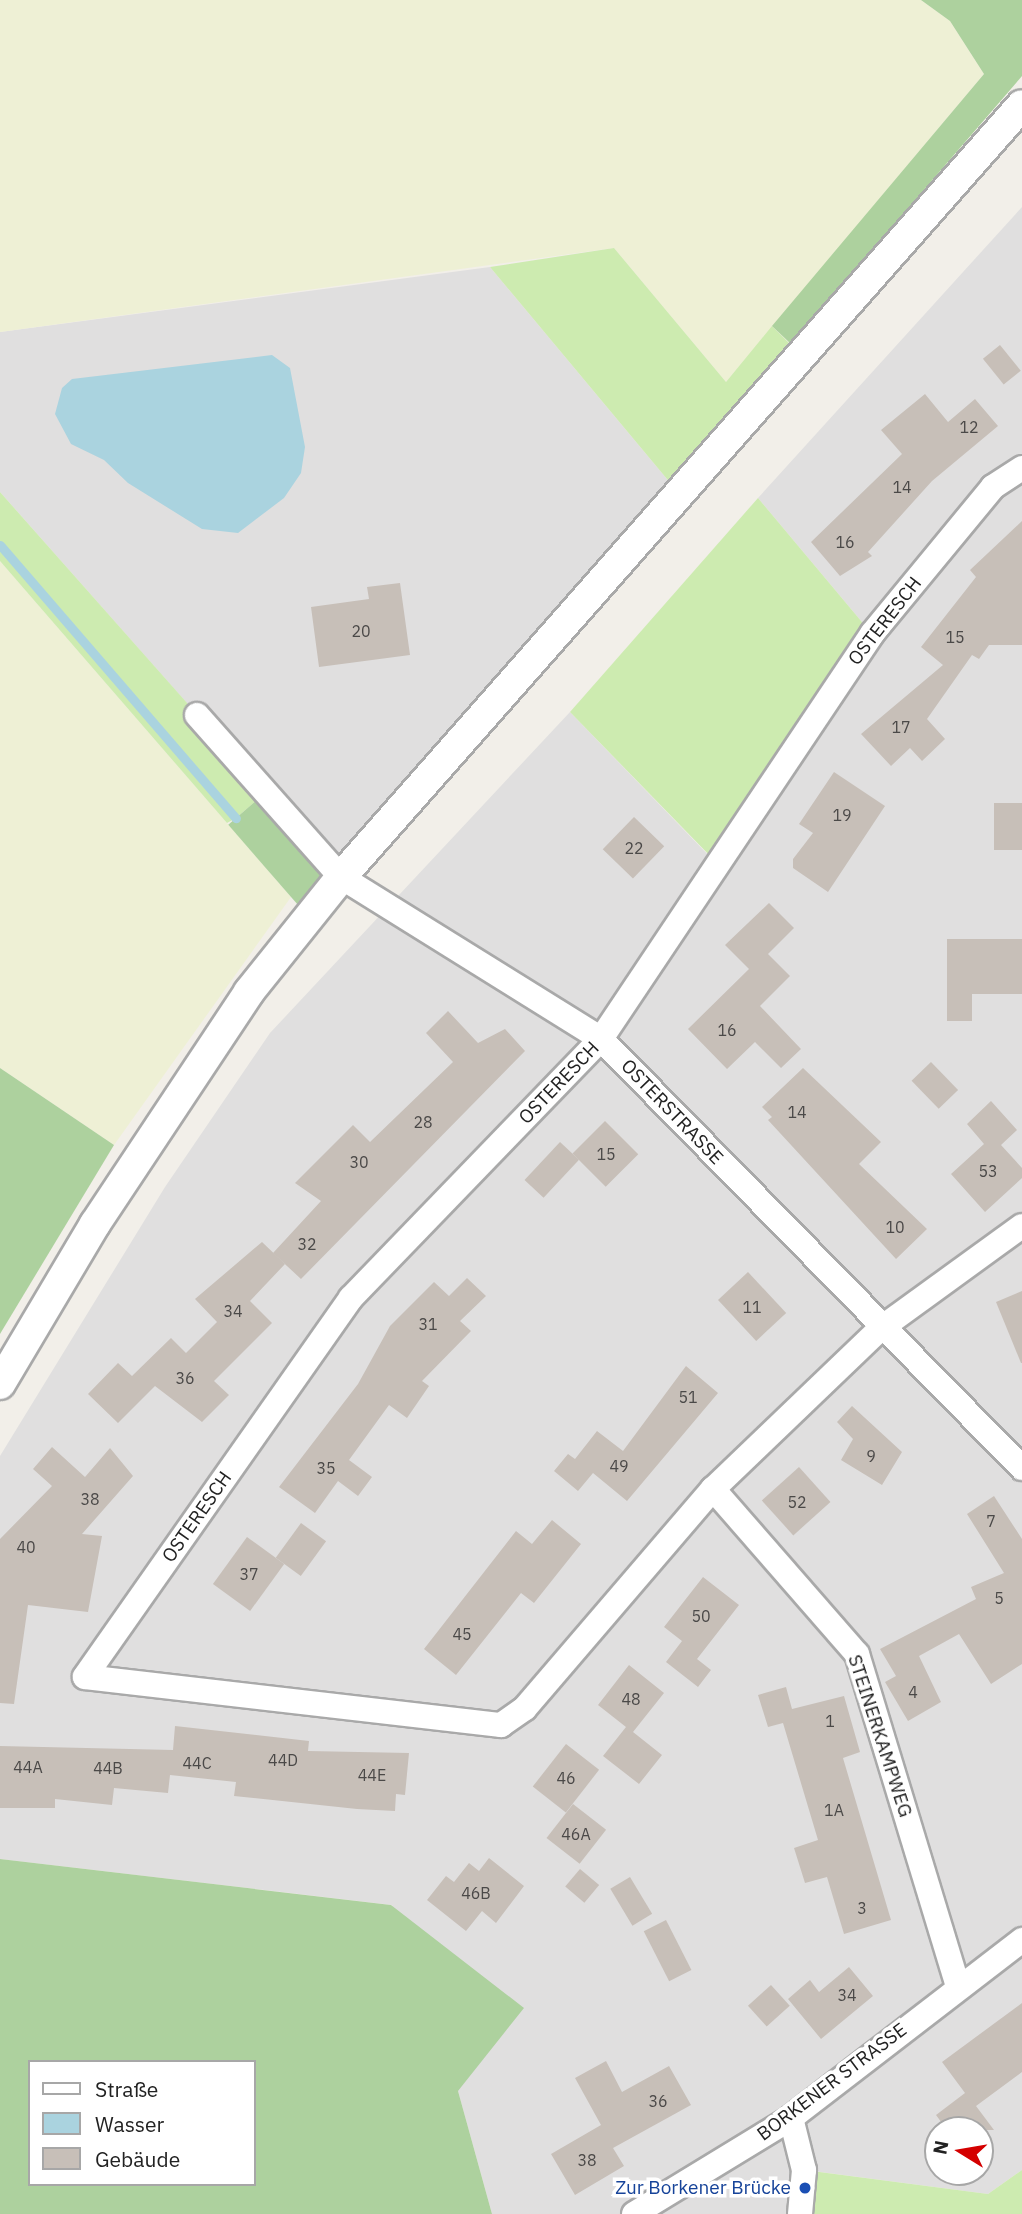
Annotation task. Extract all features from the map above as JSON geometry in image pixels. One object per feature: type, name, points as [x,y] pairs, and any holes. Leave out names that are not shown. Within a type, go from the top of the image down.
[{"type":"street","points":[[0,1384],[95,1224],[250,992],[341,877],[1022,105]]},
{"type":"street","name":"OSTERESCH","points":[[1022,468],[993,487],[872,634],[601,1039],[351,1298],[85,1677],[501,1725],[525,1708],[713,1489],[880,1329],[1022,1226]]},
{"type":"street","name":"OSTERSTRASSE","points":[[197,715],[341,877],[601,1039],[880,1329],[1022,1468]]},
{"type":"street","name":"STEINERKAMPWEG","points":[[713,1489],[857,1654],[958,1986]]},
{"type":"street","name":"BORKENER STRASSE","points":[[634,2214],[791,2118],[958,1986],[1022,1940]]},
{"type":"street","points":[[791,2118],[804,2170],[800,2214]]},
{"type":"shaded area","points":[[1022,207],[1022,2170],[988,2194],[927,2186],[994,2186],[994,2116],[924,2116],[924,2186],[805,2170],[800,2214],[492,2214],[458,2091],[392,1905],[0,1859],[0,1456],[165,1187],[270,1033],[570,712],[714,861],[872,634],[758,498]]},
{"type":"shaded area","points":[[490,267],[677,491],[341,877],[0,492],[0,332]]},
{"type":"green space","points":[[0,0],[921,0],[950,21],[984,74],[726,382],[614,248],[0,332]]},
{"type":"green space","points":[[921,0],[1022,0],[1022,76],[791,344],[772,326],[984,74],[950,21]]},
{"type":"green space","points":[[614,248],[726,382],[772,326],[800,354],[677,491],[490,267]]},
{"type":"green space","points":[[0,492],[266,792],[236,818],[227,823],[0,561]]},
{"type":"green space","points":[[758,498],[872,634],[715,861],[570,712]]},
{"type":"green space","points":[[0,561],[291,897],[114,1145],[0,1068]]},
{"type":"green space","points":[[266,792],[340,877],[302,910],[228,825]]},
{"type":"green space","points":[[0,1068],[114,1145],[0,1334]]},
{"type":"green space","points":[[0,1859],[391,1905],[524,2008],[458,2091],[492,2214],[0,2214]]},
{"type":"green space","points":[[804,2170],[988,2194],[1022,2170],[1022,2214],[800,2214]]},
{"type":"water","points":[[272,355],[290,368],[305,447],[301,473],[284,498],[238,533],[202,529],[128,483],[104,460],[71,444],[55,414],[62,388],[72,379]]},
{"type":"building","points":[[1000,345],[1021,371],[1004,384],[983,359]]},
{"type":"building","points":[[925,394],[948,422],[975,399],[998,426],[932,481],[868,552],[872,556],[840,576],[811,542],[902,454],[881,430]]},
{"type":"building","points":[[1022,521],[1022,645],[989,645],[979,659],[972,655],[927,719],[945,739],[922,761],[910,748],[891,766],[861,734],[943,665],[921,647],[976,577],[970,570]]},
{"type":"building","points":[[400,583],[410,655],[319,667],[311,607],[369,599],[367,587]]},
{"type":"building","points":[[834,772],[885,806],[828,892],[793,868],[793,859],[813,833],[799,824]]},
{"type":"building","points":[[994,803],[1022,803],[1022,850],[994,850]]},
{"type":"building","points":[[634,817],[664,846],[633,879],[603,849]]},
{"type":"building","points":[[769,903],[794,928],[768,954],[790,976],[760,1006],[801,1049],[781,1068],[755,1042],[727,1069],[688,1029],[749,969],[725,945]]},
{"type":"building","points":[[947,939],[1022,939],[1022,994],[972,994],[972,1021],[947,1021]]},
{"type":"building","points":[[448,1011],[478,1043],[505,1029],[525,1051],[301,1279],[273,1253],[321,1201],[295,1183],[353,1125],[370,1142],[453,1062],[426,1033]]},
{"type":"building","points":[[931,1062],[958,1090],[939,1109],[912,1081]]},
{"type":"building","points":[[803,1068],[881,1142],[859,1164],[927,1229],[896,1259],[768,1120],[772,1117],[762,1107]]},
{"type":"building","points":[[991,1101],[1017,1130],[1001,1145],[1022,1168],[1022,1178],[985,1212],[951,1174],[984,1144],[967,1124]]},
{"type":"building","points":[[605,1121],[638,1154],[606,1187],[572,1154]]},
{"type":"building","points":[[560,1142],[579,1160],[544,1198],[525,1180]]},
{"type":"building","points":[[262,1242],[285,1264],[250,1301],[272,1323],[214,1381],[229,1395],[202,1422],[155,1386],[118,1423],[88,1394],[118,1363],[132,1376],[171,1338],[186,1353],[217,1322],[195,1299]]},
{"type":"building","points":[[748,1272],[786,1313],[756,1341],[718,1300]]},
{"type":"building","points":[[467,1278],[486,1296],[460,1321],[471,1331],[422,1381],[429,1386],[407,1418],[389,1405],[349,1460],[372,1477],[358,1496],[338,1481],[315,1513],[279,1487],[358,1384],[390,1326],[434,1282],[449,1296]]},
{"type":"building","points":[[1022,1291],[1022,1363],[1021,1363],[996,1302]]},
{"type":"building","points":[[686,1366],[718,1393],[627,1501],[593,1473],[578,1491],[554,1471],[568,1454],[575,1459],[597,1431],[623,1451]]},
{"type":"building","points":[[852,1406],[902,1452],[882,1485],[841,1460],[853,1439],[837,1422]]},
{"type":"building","points":[[52,1447],[85,1477],[110,1448],[133,1476],[82,1534],[102,1536],[88,1612],[28,1605],[14,1704],[0,1703],[0,1539],[52,1486],[33,1469]]},
{"type":"building","points":[[799,1467],[830,1502],[793,1535],[762,1500]]},
{"type":"building","points":[[994,1496],[1022,1539],[1022,1664],[991,1684],[959,1634],[919,1656],[941,1702],[908,1721],[885,1682],[896,1676],[880,1649],[976,1599],[971,1587],[1004,1573],[967,1514]]},
{"type":"building","points":[[552,1520],[581,1544],[534,1603],[521,1593],[456,1675],[424,1649],[516,1531],[532,1544]]},
{"type":"building","points":[[301,1523],[326,1541],[301,1576],[276,1558]]},
{"type":"building","points":[[247,1537],[284,1564],[250,1611],[213,1584]]},
{"type":"building","points":[[703,1577],[739,1605],[697,1659],[711,1670],[698,1687],[666,1662],[682,1641],[664,1627]]},
{"type":"building","points":[[629,1665],[664,1693],[633,1732],[662,1755],[639,1784],[603,1756],[626,1727],[598,1705]]},
{"type":"building","points":[[786,1687],[792,1709],[844,1696],[860,1752],[843,1758],[891,1920],[844,1934],[827,1877],[805,1883],[794,1848],[818,1840],[783,1723],[768,1727],[758,1695]]},
{"type":"building","points":[[175,1726],[309,1741],[308,1751],[409,1753],[405,1795],[396,1794],[395,1811],[357,1809],[234,1796],[236,1782],[170,1775],[168,1793],[114,1788],[112,1805],[55,1799],[55,1808],[0,1808],[0,1746],[173,1750]]},
{"type":"building","points":[[566,1744],[599,1770],[566,1812],[533,1787]]},
{"type":"building","points":[[573,1804],[606,1830],[580,1864],[547,1838]]},
{"type":"building","points":[[489,1858],[524,1886],[496,1923],[482,1911],[466,1931],[427,1900],[446,1876],[454,1882],[469,1863],[479,1871]]},
{"type":"building","points":[[580,1869],[599,1885],[584,1903],[565,1887]]},
{"type":"building","points":[[630,1877],[652,1914],[632,1926],[610,1889]]},
{"type":"building","points":[[666,1920],[691,1970],[669,1981],[644,1931]]},
{"type":"building","points":[[849,1967],[873,1996],[821,2039],[788,1999],[810,1980],[819,1992]]},
{"type":"building","points":[[771,1985],[790,2006],[767,2027],[748,2006]]},
{"type":"building","points":[[1022,2003],[1022,2072],[976,2106],[984,2116],[937,2116],[965,2093],[942,2062]]},
{"type":"building","points":[[606,2061],[622,2092],[669,2066],[691,2105],[613,2148],[624,2166],[575,2195],[551,2154],[601,2125],[575,2078]]},
{"type":"waterway","points":[[0,545],[236,818]]},
{"type":"place","name":"Zur Borkener Brücke","points":[[805,2188]]}]
